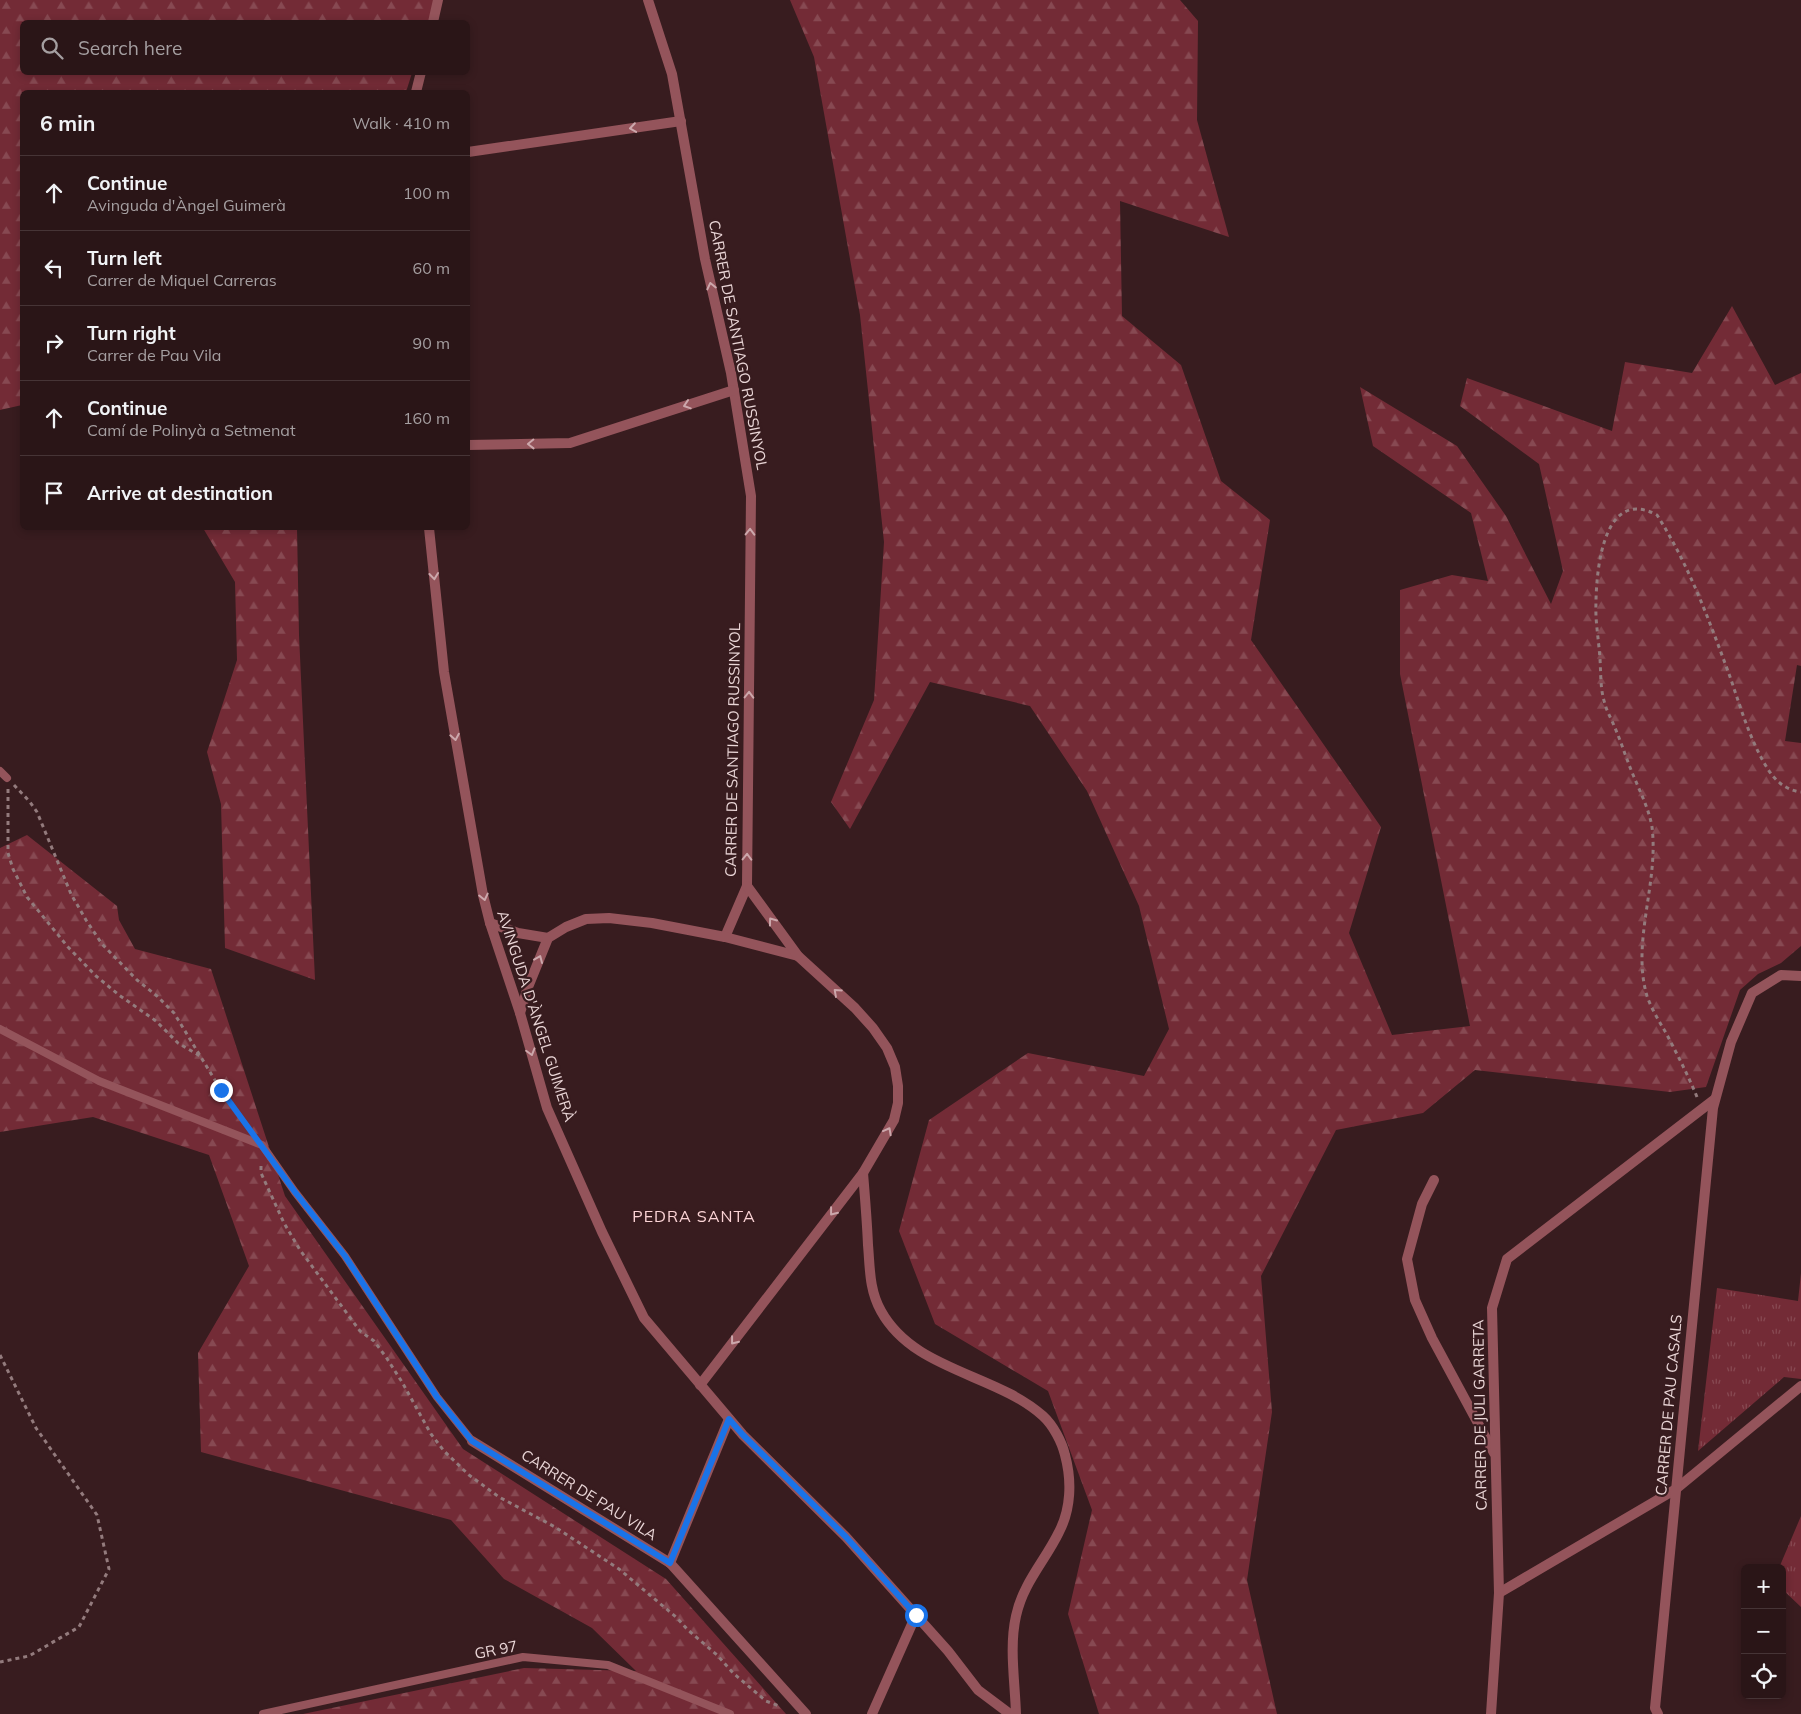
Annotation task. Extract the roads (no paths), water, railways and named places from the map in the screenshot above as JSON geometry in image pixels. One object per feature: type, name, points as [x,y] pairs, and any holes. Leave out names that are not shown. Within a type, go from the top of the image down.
[{"type":"street","points":[[433,20],[438,0]]},
{"type":"street","name":"CARRER DE SANTIAGO RUSSINYOL","points":[[648,0],[672,74],[705,259],[734,390],[751,496],[747,886],[726,937]]},
{"type":"street","points":[[416,90],[420,75]]},
{"type":"street","points":[[470,152],[681,121]]},
{"type":"street","points":[[470,445],[570,443],[734,390]]},
{"type":"street","name":"AVINGUDA D'ÀNGEL GUIMERÀ","points":[[429,530],[444,672],[483,895],[490,923],[520,1013],[547,1108],[614,1258],[644,1318],[729,1419],[846,1537],[948,1651],[978,1690],[1010,1714]]},
{"type":"street","points":[[700,1385],[863,1173],[894,1120],[898,1103],[895,1067],[873,1028],[855,1008],[798,956],[747,886]]},
{"type":"street","points":[[520,1013],[528,987],[548,938],[575,923],[597,918],[652,923],[726,937],[798,956]]},
{"type":"street","points":[[490,923],[518,933],[548,938]]},
{"type":"street","name":"CARRER DE PAU CASALS","points":[[1658,1714],[1656,1708],[1712,1108],[1731,1042],[1752,993],[1781,975],[1801,976]]},
{"type":"street","name":"CARRER DE JULI GARRETA","points":[[1491,1714],[1499,1593],[1492,1308],[1507,1259],[1715,1099]]},
{"type":"street","points":[[863,1173],[871,1287],[881,1311],[898,1334],[923,1352],[1025,1403],[1044,1417],[1056,1433],[1065,1454],[1069,1499],[1065,1517],[1059,1533],[1037,1567],[1024,1592],[1016,1616],[1013,1644],[1016,1714]]},
{"type":"street","points":[[1434,1180],[1422,1204],[1407,1258],[1415,1300],[1432,1338],[1496,1457]]},
{"type":"street","points":[[1499,1593],[1676,1489],[1801,1386]]},
{"type":"street","points":[[670,1563],[729,1419]]},
{"type":"street","name":"CARRER DE PAU VILA","points":[[472,1441],[670,1563],[806,1714]]},
{"type":"street","points":[[872,1714],[916,1615]]},
{"type":"lane","points":[[0,771],[7,778]]},
{"type":"lane","points":[[0,1029],[99,1081],[262,1145],[295,1192],[345,1256],[437,1397],[472,1441]]},
{"type":"lane","name":"GR 97","points":[[262,1714],[523,1657],[608,1665],[730,1714]]},
{"type":"district","name":"PEDRA SANTA","points":[[694,1216]]}]
